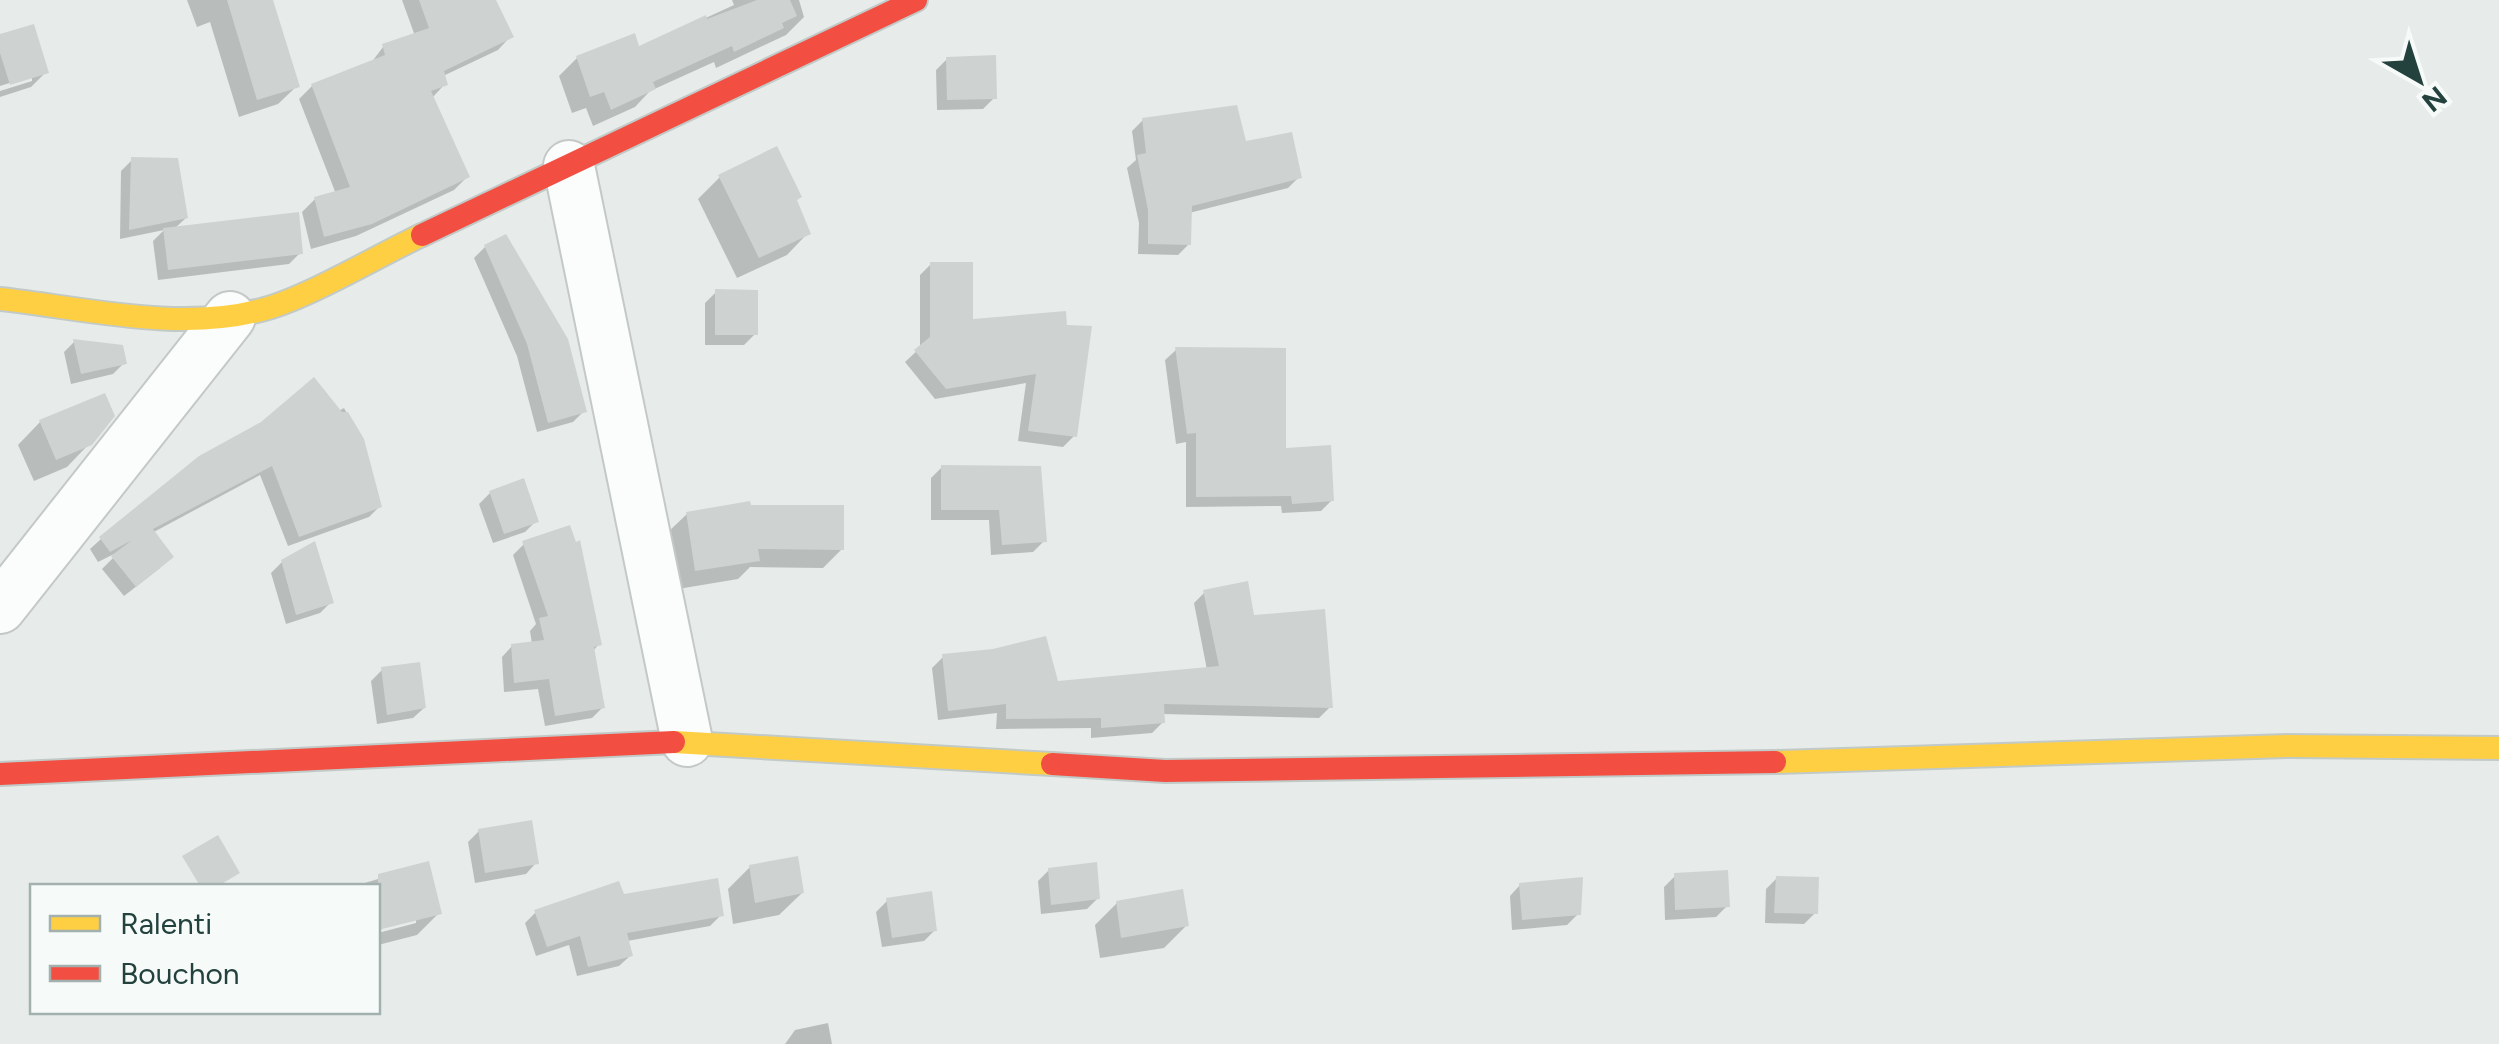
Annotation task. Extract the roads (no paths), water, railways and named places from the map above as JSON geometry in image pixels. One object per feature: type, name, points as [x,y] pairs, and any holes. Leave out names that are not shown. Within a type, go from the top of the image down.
[{"type":"street","points":[[0,299],[230,318],[264,310],[916,0]]},
{"type":"street","points":[[569,166],[687,740]]},
{"type":"street","points":[[0,608],[230,318]]},
{"type":"street","points":[[0,774],[687,740],[1165,772],[1823,762],[2288,746],[2499,748]]}]
